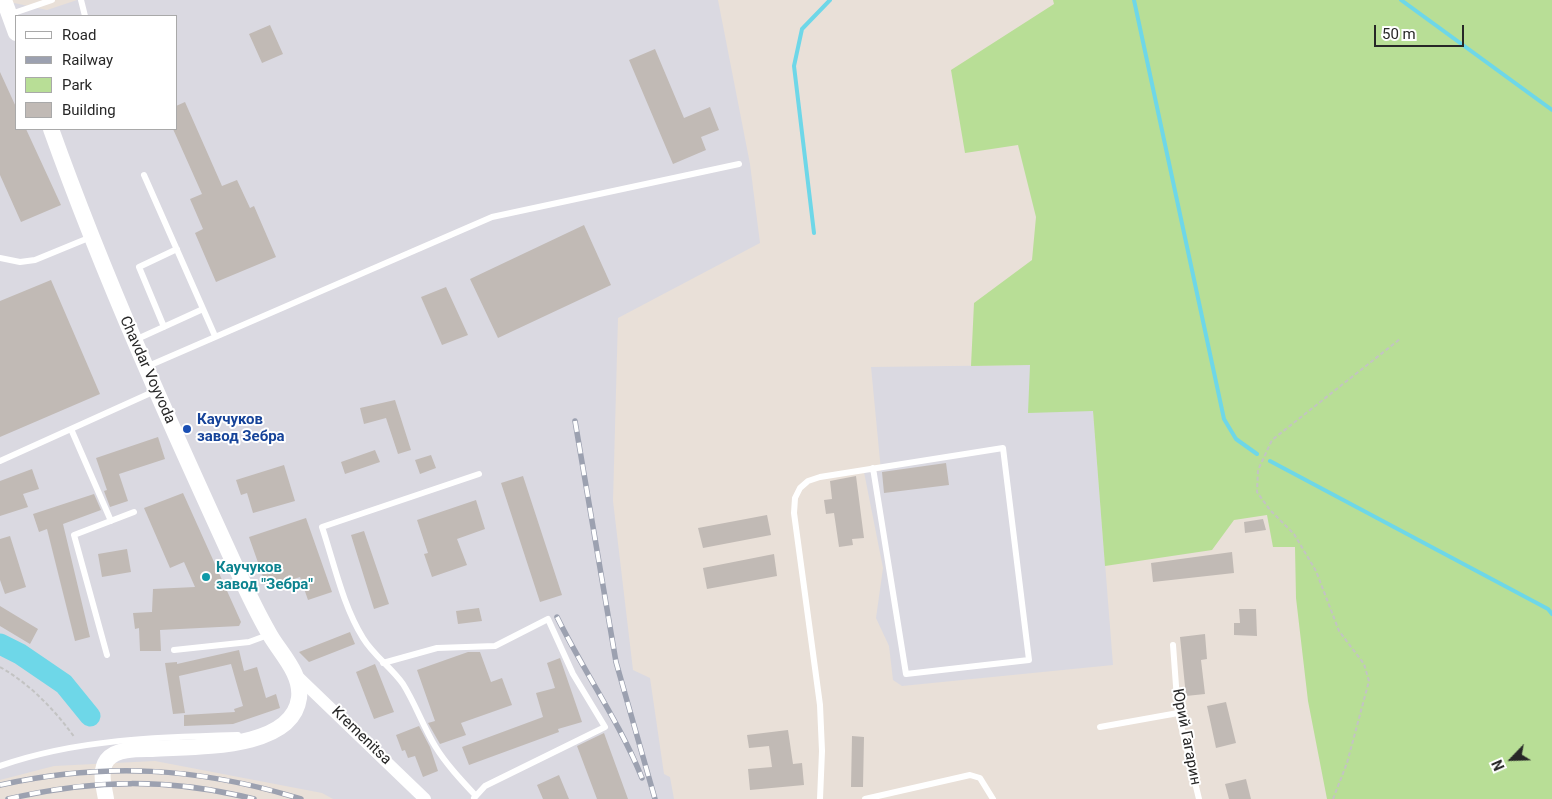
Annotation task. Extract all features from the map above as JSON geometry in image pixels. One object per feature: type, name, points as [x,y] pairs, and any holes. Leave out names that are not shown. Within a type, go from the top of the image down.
[{"type":"street","points":[[7,7],[15,30]]},
{"type":"street","name":"Chavdar Voyvoda","points":[[51,130],[91,237],[155,392],[243,583],[270,635],[296,675],[299,694],[297,710],[287,723],[269,734],[224,744],[119,752],[106,761],[103,769],[103,785],[106,799]]},
{"type":"street","name":"Kremenitsa","points":[[296,675],[425,799]]},
{"type":"lane","points":[[7,7],[52,0]]},
{"type":"lane","points":[[81,0],[86,15]]},
{"type":"lane","points":[[145,367],[492,217],[739,164]]},
{"type":"lane","points":[[144,175],[215,336]]},
{"type":"lane","points":[[0,258],[20,262],[35,260],[91,237]]},
{"type":"lane","points":[[164,327],[139,266],[177,249]]},
{"type":"lane","points":[[134,340],[203,309]]},
{"type":"lane","points":[[0,461],[155,392]]},
{"type":"lane","points":[[71,429],[111,521]]},
{"type":"lane","points":[[820,799],[822,751],[820,705],[794,513],[796,498],[808,481],[820,476],[872,468],[1004,448],[1029,660],[906,674],[872,468]]},
{"type":"lane","points":[[383,663],[436,648],[495,646],[548,618],[573,674],[605,727],[485,786],[474,798],[435,746],[404,686],[394,672],[383,663],[371,650],[361,636],[322,527],[478,474]]},
{"type":"lane","points":[[107,655],[74,535],[134,512]]},
{"type":"lane","points":[[174,650],[249,642],[270,635]]},
{"type":"lane","name":"Юрий Гагарин","points":[[1172,645],[1178,713],[1199,799]]},
{"type":"lane","points":[[1100,727],[1178,713]]},
{"type":"lane","points":[[0,766],[80,746],[155,737],[269,734]]},
{"type":"lane","points":[[865,799],[970,775],[980,778],[993,799]]},
{"type":"path","points":[[1333,799],[1347,763],[1369,681],[1364,664],[1339,630],[1316,571],[1294,534],[1270,510],[1257,492],[1258,470],[1272,440],[1400,339]]},
{"type":"path","points":[[0,667],[13,674],[38,696],[63,721],[80,746]]},
{"type":"shaded area","points":[[0,0],[47,10],[77,0],[718,0],[750,164],[760,243],[618,318],[613,501],[633,670],[650,678],[664,774],[670,777],[674,799],[333,799],[322,793],[155,761],[54,766],[0,780]]},
{"type":"shaded area","points":[[1030,365],[1093,410],[1113,665],[902,686],[893,680],[889,646],[876,618],[883,568],[864,472],[881,471],[871,367]]},
{"type":"green space","points":[[1053,0],[1552,0],[1552,799],[1327,799],[1308,701],[1296,598],[1295,547],[1273,547],[1267,515],[1234,520],[1212,550],[1105,566],[1093,411],[1028,413],[1030,365],[971,366],[974,303],[1032,260],[1036,217],[1018,145],[965,153],[951,70],[1054,4]]},
{"type":"building","points":[[270,25],[283,54],[262,63],[249,34]]},
{"type":"building","points":[[655,49],[684,118],[710,107],[719,130],[701,137],[706,150],[673,164],[629,60]]},
{"type":"building","points":[[0,72],[15,105],[15,130],[26,130],[61,205],[21,222],[0,175]]},
{"type":"building","points":[[185,102],[222,186],[237,180],[250,208],[254,206],[276,257],[216,282],[195,233],[203,229],[190,199],[202,194],[173,130],[178,130],[178,105]]},
{"type":"building","points":[[584,225],[611,285],[498,338],[470,279]]},
{"type":"building","points":[[51,280],[100,394],[0,437],[0,301]]},
{"type":"building","points":[[446,287],[468,335],[442,345],[421,297]]},
{"type":"building","points":[[395,400],[411,450],[398,454],[386,418],[364,424],[360,408]]},
{"type":"building","points":[[158,437],[165,459],[119,474],[128,501],[110,507],[104,491],[107,490],[96,458]]},
{"type":"building","points":[[375,450],[380,462],[345,474],[341,462]]},
{"type":"building","points":[[431,455],[436,468],[420,474],[415,460]]},
{"type":"building","points":[[946,463],[949,485],[884,493],[882,472]]},
{"type":"building","points":[[284,465],[295,501],[253,513],[247,493],[241,495],[236,480]]},
{"type":"building","points":[[32,469],[39,489],[23,494],[28,507],[0,516],[0,481]]},
{"type":"building","points":[[523,476],[562,595],[540,602],[501,483]]},
{"type":"building","points":[[856,476],[864,538],[852,539],[853,545],[839,547],[834,513],[826,514],[824,500],[832,499],[830,481]]},
{"type":"building","name":"Каучуков завод \"Зебра\"","points":[[183,493],[241,622],[239,626],[160,630],[161,651],[140,651],[139,628],[135,629],[133,613],[152,612],[153,589],[195,587],[184,562],[170,568],[144,508]]},
{"type":"building","points":[[94,494],[101,510],[63,524],[90,637],[75,641],[47,529],[39,532],[33,514]]},
{"type":"building","points":[[476,500],[485,529],[457,539],[467,565],[432,577],[424,554],[428,553],[417,520]]},
{"type":"building","points":[[767,515],[771,535],[703,548],[698,528]]},
{"type":"building","points":[[306,518],[332,592],[308,600],[300,577],[267,588],[249,537]]},
{"type":"building","points":[[1263,519],[1266,530],[1245,533],[1244,522]]},
{"type":"building","points":[[364,531],[389,604],[374,609],[351,535]]},
{"type":"building","points":[[10,536],[26,587],[5,594],[0,580],[0,539]]},
{"type":"building","points":[[127,549],[131,572],[102,577],[98,554]]},
{"type":"building","points":[[1232,552],[1234,573],[1153,582],[1151,563]]},
{"type":"building","points":[[774,554],[777,576],[707,589],[703,568]]},
{"type":"building","points":[[0,606],[38,629],[30,644],[0,626]]},
{"type":"building","points":[[479,608],[482,621],[458,624],[456,611]]},
{"type":"building","points":[[1239,609],[1256,609],[1257,636],[1234,635],[1234,623],[1240,623]]},
{"type":"building","points":[[350,632],[355,644],[309,662],[299,652]]},
{"type":"building","points":[[1205,634],[1207,659],[1201,660],[1205,694],[1186,696],[1180,637]]},
{"type":"building","points":[[239,650],[244,671],[257,667],[266,698],[276,694],[280,708],[233,724],[184,726],[184,715],[235,712],[234,709],[243,706],[231,664],[179,676],[185,713],[173,714],[165,663],[177,662],[177,664]]},
{"type":"building","points":[[468,652],[480,652],[491,682],[502,678],[512,705],[461,723],[466,735],[440,744],[428,723],[435,721],[417,670]]},
{"type":"building","points":[[560,658],[582,722],[558,729],[559,732],[469,765],[462,747],[543,717],[536,693],[555,688],[547,663]]},
{"type":"building","points":[[375,664],[394,712],[374,719],[356,672]]},
{"type":"building","points":[[1226,702],[1236,743],[1216,748],[1207,706]]},
{"type":"building","points":[[419,726],[430,747],[438,771],[423,777],[415,756],[408,758],[405,750],[402,751],[396,735]]},
{"type":"building","points":[[788,730],[793,764],[802,763],[804,785],[750,790],[748,769],[772,767],[769,746],[749,748],[747,735]]},
{"type":"building","points":[[604,733],[628,799],[597,799],[577,746]]},
{"type":"building","points":[[852,736],[864,737],[863,787],[851,787]]},
{"type":"building","points":[[559,775],[569,799],[543,799],[537,785]]},
{"type":"building","points":[[1246,779],[1251,799],[1229,799],[1225,784]]},
{"type":"waterway","points":[[814,233],[794,66],[802,29],[830,0]]},
{"type":"waterway","points":[[1134,0],[1224,419],[1236,439],[1257,454]]},
{"type":"waterway","points":[[1401,0],[1552,110]]},
{"type":"waterway","points":[[1270,461],[1548,609],[1552,614]]},
{"type":"waterway","points":[[0,644],[20,654],[64,684],[90,716]]},
{"type":"railway","points":[[575,421],[616,662],[655,799]]},
{"type":"railway","points":[[557,617],[623,737],[642,778]]},
{"type":"railway","points":[[0,785],[77,773],[151,771],[225,780],[301,799]]},
{"type":"railway","points":[[8,799],[70,788],[131,784],[192,787],[254,799]]},
{"type":"place","name":"Каучуков завод Зебра","points":[[187,429]]},
{"type":"place","name":"Каучуков завод \"Зебра\"","points":[[206,577]]}]
